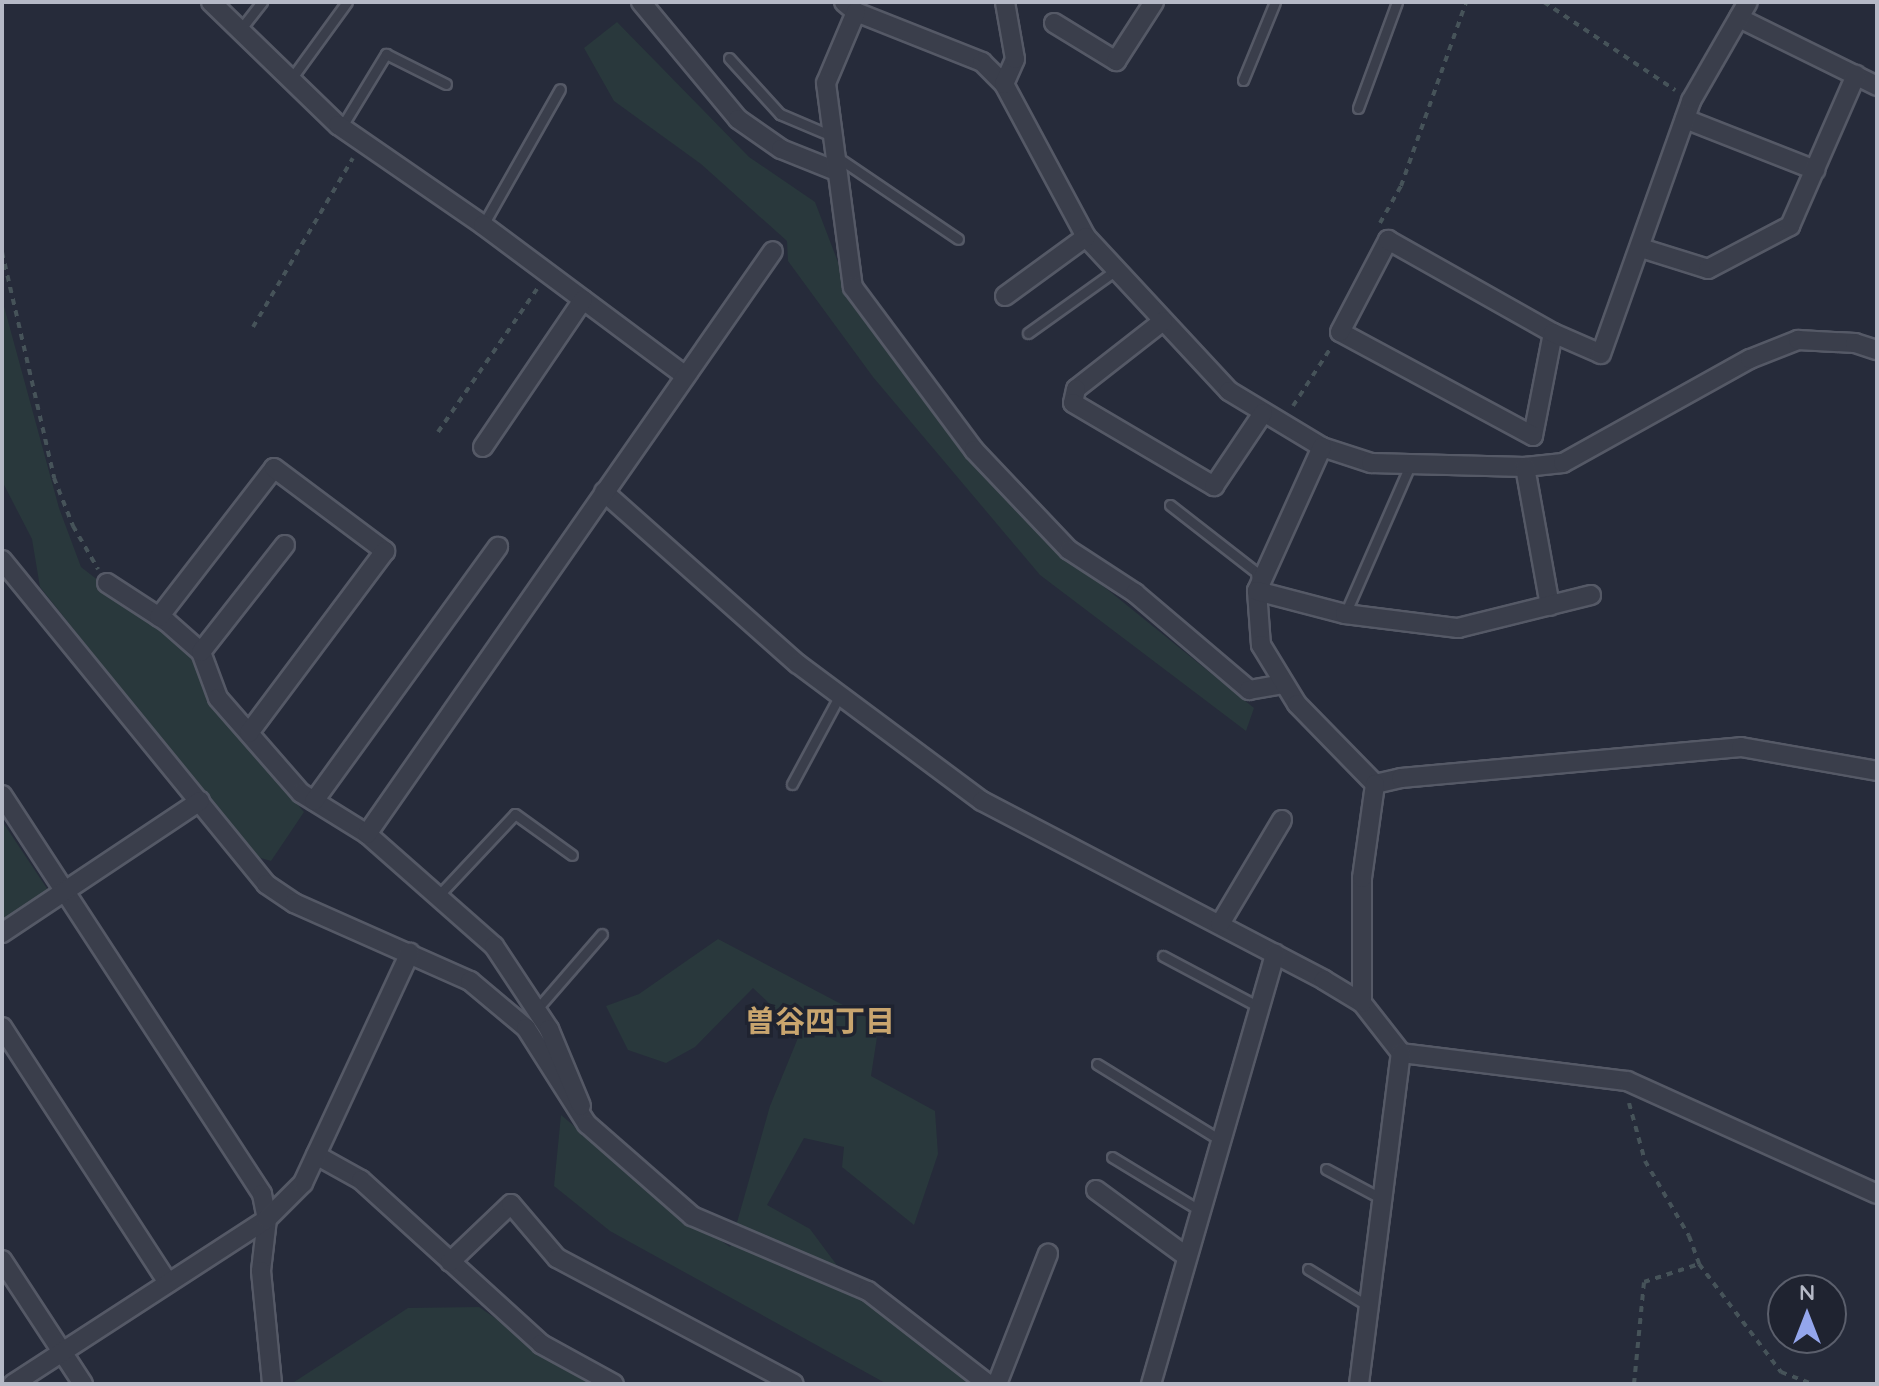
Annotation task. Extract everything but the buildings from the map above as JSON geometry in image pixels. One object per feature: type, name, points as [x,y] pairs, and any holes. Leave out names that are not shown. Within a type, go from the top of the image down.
[{"type":"street","points":[[211,2],[341,128],[483,225],[684,375]]},
{"type":"street","points":[[641,2],[738,119],[781,149],[834,154]]},
{"type":"street","points":[[1004,84],[1015,59],[1005,2]]},
{"type":"street","points":[[1054,23],[1116,61],[1154,2]]},
{"type":"street","points":[[1282,684],[1249,690],[1135,593],[1069,550],[974,450],[853,287],[826,83],[850,7],[982,62],[1004,84],[1086,237],[1229,391],[1322,447],[1371,463],[1525,467],[1563,463],[1750,359],[1798,340],[1855,343],[1877,350]]},
{"type":"street","points":[[1553,333],[1533,436],[1340,332],[1388,240],[1553,333],[1601,354],[1688,110],[1744,10],[1877,86]]},
{"type":"street","points":[[1641,248],[1708,269],[1790,226],[1856,75]]},
{"type":"street","points":[[1688,110],[1815,170]]},
{"type":"street","points":[[1005,296],[1086,237]]},
{"type":"street","points":[[367,834],[773,251]]},
{"type":"street","points":[[483,447],[583,300]]},
{"type":"street","points":[[1163,321],[1076,389],[1073,403],[1214,486],[1263,413]]},
{"type":"street","points":[[1322,447],[1257,591],[1261,645],[1282,684],[1375,784]]},
{"type":"street","points":[[1525,467],[1550,606]]},
{"type":"street","points":[[159,617],[274,468],[385,551],[249,733]]},
{"type":"street","points":[[604,492],[840,695],[982,801],[1220,924],[1362,1003],[1401,1053],[1359,1384]]},
{"type":"street","points":[[201,652],[285,545]]},
{"type":"street","points":[[314,801],[498,547]]},
{"type":"street","points":[[2,560],[266,884],[294,903],[470,981],[526,1028],[587,1124],[692,1216],[868,1291],[988,1384]]},
{"type":"street","points":[[107,583],[159,617],[201,652],[218,698],[314,801],[367,834],[494,946],[537,1009],[571,1072],[587,1124]]},
{"type":"street","points":[[1257,591],[1345,614],[1458,628],[1591,595]]},
{"type":"street","points":[[1375,784],[1401,778],[1741,747],[1877,771]]},
{"type":"street","points":[[1362,1003],[1362,878],[1375,784]]},
{"type":"street","points":[[2,795],[262,1194],[267,1219],[261,1271],[272,1384]]},
{"type":"street","points":[[2,933],[200,801]]},
{"type":"street","points":[[1220,924],[1282,820]]},
{"type":"street","points":[[13,1384],[267,1219],[303,1183],[410,953]]},
{"type":"street","points":[[1151,1384],[1275,954]]},
{"type":"street","points":[[2,1027],[168,1283]]},
{"type":"street","points":[[1401,1053],[1627,1081],[1877,1194]]},
{"type":"street","points":[[316,1155],[361,1180],[541,1344],[614,1384]]},
{"type":"street","points":[[1096,1190],[1186,1256]]},
{"type":"street","points":[[450,1262],[511,1204],[557,1258],[794,1384]]},
{"type":"street","points":[[997,1384],[1048,1254]]},
{"type":"street","points":[[2,1260],[83,1384]]},
{"type":"lane","points":[[240,30],[262,2]]},
{"type":"lane","points":[[291,79],[347,2]]},
{"type":"lane","points":[[1243,80],[1275,2]]},
{"type":"lane","points":[[1358,108],[1397,2]]},
{"type":"lane","points":[[341,128],[386,54],[446,84]]},
{"type":"lane","points":[[729,58],[780,114],[958,239]]},
{"type":"lane","points":[[483,225],[560,89]]},
{"type":"lane","points":[[1028,333],[1116,270]]},
{"type":"lane","points":[[1345,614],[1410,465]]},
{"type":"lane","points":[[1170,505],[1256,572],[1257,591]]},
{"type":"lane","points":[[792,784],[840,695]]},
{"type":"lane","points":[[438,896],[515,814],[572,855]]},
{"type":"lane","points":[[537,1009],[602,934]]},
{"type":"lane","points":[[1163,956],[1259,1007]]},
{"type":"lane","points":[[1097,1064],[1220,1140]]},
{"type":"lane","points":[[1112,1157],[1199,1210]]},
{"type":"lane","points":[[1326,1169],[1384,1200]]},
{"type":"lane","points":[[1308,1269],[1371,1308]]},
{"type":"path","points":[[1388,240],[1379,224],[1401,186],[1466,2]]},
{"type":"path","points":[[1544,2],[1688,110]]},
{"type":"path","points":[[253,327],[363,143]]},
{"type":"path","points":[[2,252],[54,478],[73,526],[107,583]]},
{"type":"path","points":[[438,432],[548,273]]},
{"type":"path","points":[[1281,424],[1340,332]]},
{"type":"path","points":[[1627,1081],[1630,1116],[1645,1161],[1689,1236],[1699,1264],[1781,1372],[1813,1384]]},
{"type":"path","points":[[1634,1384],[1644,1282],[1699,1264]]},
{"type":"shaded area","points":[[617,22],[749,157],[815,202],[854,304],[1045,539],[1254,708],[1246,731],[1040,575],[873,377],[788,261],[787,241],[701,164],[614,101],[584,48]]},
{"type":"shaded area","points":[[2,299],[59,508],[81,567],[194,655],[216,710],[304,812],[271,861],[254,856],[40,587],[32,539],[2,481]]},
{"type":"shaded area","points":[[2,821],[48,890],[2,920]]},
{"type":"shaded area","points":[[718,939],[879,1024],[871,1076],[935,1111],[938,1154],[914,1225],[842,1167],[844,1147],[804,1138],[767,1205],[810,1229],[862,1299],[976,1384],[887,1384],[610,1231],[554,1186],[561,1115],[665,1202],[730,1247],[770,1106],[800,1033],[753,988],[695,1047],[666,1063],[628,1050],[606,1006],[639,994]]},
{"type":"shaded area","points":[[479,1307],[591,1384],[291,1384],[408,1308]]},
{"type":"district","name":"曽谷四丁目","points":[[820,1021]]}]
